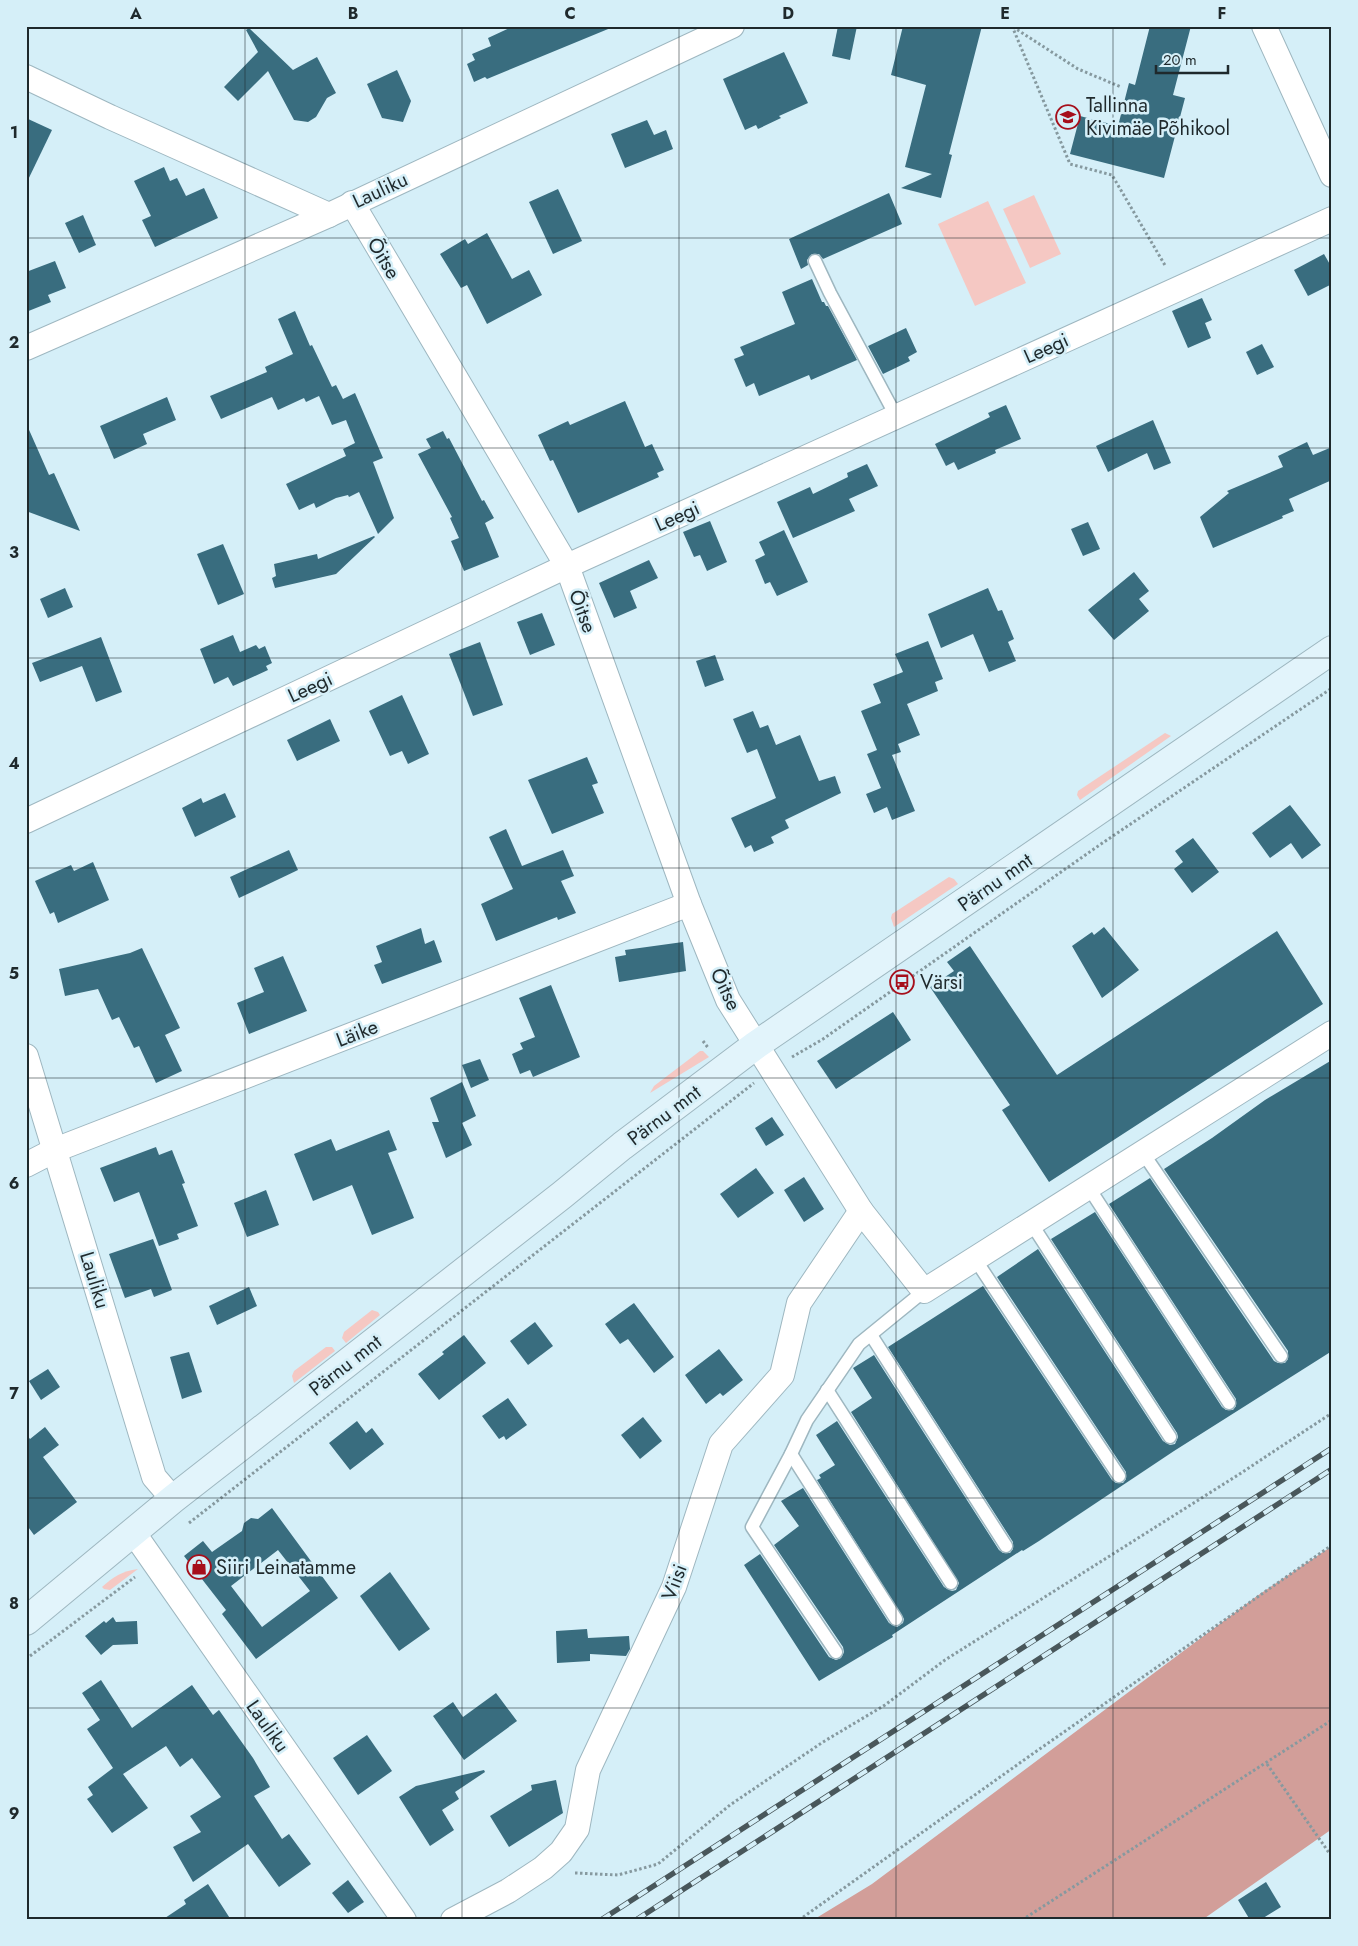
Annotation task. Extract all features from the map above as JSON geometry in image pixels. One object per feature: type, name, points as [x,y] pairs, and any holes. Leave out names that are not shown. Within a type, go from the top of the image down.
[{"type":"main road","name":"Pärnu mnt","points":[[26,1621],[173,1499],[622,1146],[756,1046],[1332,650]]},
{"type":"street","name":"Lauliku","points":[[26,348],[329,215],[732,26]]},
{"type":"street","points":[[1264,26],[1332,175]]},
{"type":"street","points":[[26,77],[110,117],[329,215]]},
{"type":"street","name":"Õitse","points":[[352,203],[567,566],[689,904],[728,1000],[756,1046]]},
{"type":"street","name":"Leegi","points":[[26,822],[567,566],[1332,219]]},
{"type":"street","name":"Läike","points":[[26,1165],[55,1150],[689,904]]},
{"type":"street","points":[[756,1046],[862,1211],[924,1291],[1090,1188],[1332,1033]]},
{"type":"street","name":"Lauliku","points":[[26,1056],[154,1477],[173,1499]]},
{"type":"street","name":"Viisi","points":[[453,1920],[508,1891],[543,1868],[561,1852],[577,1829],[588,1770],[674,1587],[721,1444],[782,1375],[799,1304],[862,1211]]},
{"type":"street","name":"Lauliku","points":[[133,1532],[404,1920]]},
{"type":"lane","points":[[815,261],[830,293],[896,416]]},
{"type":"lane","points":[[1143,1153],[1281,1356]]},
{"type":"lane","points":[[1090,1188],[1229,1403]]},
{"type":"lane","points":[[1031,1224],[1170,1437]]},
{"type":"lane","points":[[974,1259],[1119,1476]]},
{"type":"lane","points":[[836,1652],[752,1527],[792,1454],[807,1420],[859,1344],[924,1291]]},
{"type":"lane","points":[[871,1335],[1006,1546]]},
{"type":"lane","points":[[827,1390],[951,1582]]},
{"type":"lane","points":[[792,1454],[896,1619]]},
{"type":"path","points":[[1012,26],[1078,69],[1121,87]]},
{"type":"path","points":[[1012,26],[1070,164],[1112,175],[1178,288]]},
{"type":"path","points":[[186,1525],[772,1069],[822,1039],[1093,850],[1332,688]]},
{"type":"path","points":[[561,1852],[575,1874],[618,1875],[658,1864],[730,1805],[823,1742],[886,1705],[945,1660],[1230,1480],[1332,1412]]},
{"type":"path","points":[[799,1920],[1023,1760],[1332,1545]]},
{"type":"path","points":[[26,1659],[126,1584]]},
{"type":"path","points":[[1022,1920],[1332,1720]]},
{"type":"path","points":[[1266,1764],[1332,1857]]},
{"type":"shaded area","points":[[1034,195],[1061,254],[1030,268],[1003,209]]},
{"type":"shaded area","points":[[988,201],[1026,283],[975,306],[938,224]]},
{"type":"shaded area","points":[[1165,733],[1171,736],[1080,800],[1077,795],[1078,791]]},
{"type":"shaded area","points":[[949,877],[958,884],[894,927],[891,918],[892,914]]},
{"type":"shaded area","points":[[700,1051],[703,1051],[709,1057],[650,1093],[654,1086]]},
{"type":"shaded area","points":[[372,1310],[380,1315],[346,1343],[342,1338],[344,1332]]},
{"type":"shaded area","points":[[326,1347],[332,1347],[335,1351],[294,1383],[292,1376],[294,1371]]},
{"type":"shaded area","points":[[1332,1546],[1332,1829],[1202,1920],[813,1920],[872,1884],[1257,1596]]},
{"type":"shaded area","points":[[138,1569],[110,1590],[102,1587],[118,1575]]},
{"type":"building","points":[[514,26],[613,27],[487,79],[485,77],[474,82],[467,64],[475,60],[472,54],[491,46],[488,38]]},
{"type":"building","points":[[838,26],[857,26],[850,60],[832,56]]},
{"type":"building","points":[[903,26],[982,26],[949,154],[952,155],[941,198],[901,188],[932,174],[905,167],[926,85],[891,75]]},
{"type":"building","points":[[1150,26],[1191,26],[1173,95],[1185,98],[1164,178],[1070,154],[1080,116],[1118,126],[1129,83],[1135,85]]},
{"type":"building","points":[[249,28],[293,70],[317,57],[336,93],[327,98],[316,117],[308,122],[294,120],[268,71],[238,101],[224,87],[258,52],[246,30]]},
{"type":"building","points":[[784,52],[808,103],[779,116],[781,118],[758,129],[756,125],[745,130],[723,79]]},
{"type":"building","points":[[397,70],[411,101],[403,122],[382,118],[367,84]]},
{"type":"building","points":[[26,118],[52,130],[26,184]]},
{"type":"building","points":[[647,120],[654,135],[666,130],[673,149],[625,168],[611,134]]},
{"type":"building","points":[[164,167],[170,181],[177,178],[186,196],[204,188],[218,218],[155,247],[142,220],[151,216],[134,181]]},
{"type":"building","points":[[558,189],[582,241],[553,254],[529,202]]},
{"type":"building","points":[[889,193],[902,224],[823,259],[819,254],[812,254],[807,260],[808,265],[801,269],[789,239]]},
{"type":"building","points":[[83,215],[96,245],[79,253],[65,223]]},
{"type":"building","points":[[487,233],[512,279],[529,270],[542,295],[487,324],[467,285],[461,288],[440,254],[465,239],[468,244]]},
{"type":"building","points":[[1324,254],[1332,268],[1332,284],[1308,296],[1294,270]]},
{"type":"building","points":[[55,261],[66,288],[48,295],[51,302],[26,312],[26,272]]},
{"type":"building","points":[[812,279],[822,302],[828,306],[857,360],[811,380],[809,375],[759,396],[754,383],[746,387],[734,359],[744,355],[740,347],[795,324],[782,292]]},
{"type":"building","points":[[1202,298],[1212,320],[1205,323],[1211,338],[1188,348],[1172,311]]},
{"type":"building","points":[[295,311],[310,346],[312,345],[332,387],[336,385],[343,399],[355,393],[383,458],[373,462],[394,518],[378,534],[359,492],[349,497],[348,495],[336,498],[316,508],[314,503],[299,510],[286,484],[346,456],[343,449],[355,443],[346,420],[332,425],[319,396],[306,402],[304,398],[278,410],[272,397],[221,419],[210,396],[267,372],[265,367],[293,354],[278,319]]},
{"type":"building","points":[[906,328],[917,352],[908,357],[910,361],[883,374],[868,346]]},
{"type":"building","points":[[1262,344],[1274,367],[1257,375],[1246,352]]},
{"type":"building","points":[[167,397],[176,420],[143,434],[147,444],[114,459],[100,426]]},
{"type":"building","points":[[625,401],[645,447],[652,444],[664,470],[657,473],[659,477],[578,513],[553,460],[550,461],[538,435],[568,421],[570,425]]},
{"type":"building","points":[[1006,405],[1021,439],[995,450],[996,453],[958,470],[954,462],[946,466],[935,444],[990,417],[988,413]]},
{"type":"building","points":[[1153,420],[1171,463],[1154,470],[1147,453],[1108,472],[1096,446]]},
{"type":"building","points":[[26,423],[49,475],[54,473],[80,531],[26,511]]},
{"type":"building","points":[[443,431],[447,439],[449,438],[482,501],[484,500],[494,518],[485,523],[499,557],[464,571],[451,541],[459,538],[450,518],[452,517],[418,454],[431,448],[426,439]]},
{"type":"building","points":[[1307,442],[1313,455],[1332,447],[1332,480],[1289,499],[1294,511],[1282,516],[1283,518],[1213,548],[1200,517],[1229,493],[1227,491],[1283,467],[1278,456]]},
{"type":"building","points":[[867,464],[878,486],[849,499],[855,511],[793,538],[777,502],[810,487],[813,494],[848,477],[847,473]]},
{"type":"building","points":[[710,521],[727,562],[707,571],[700,555],[694,557],[683,532]]},
{"type":"building","points":[[1088,522],[1100,549],[1083,556],[1071,529]]},
{"type":"building","points":[[784,530],[808,582],[777,596],[770,582],[765,584],[755,560],[765,555],[759,542]]},
{"type":"building","points":[[374,536],[336,574],[275,588],[272,578],[276,576],[274,564],[317,554],[318,559]]},
{"type":"building","points":[[223,544],[244,594],[218,605],[197,554]]},
{"type":"building","points":[[649,560],[658,578],[630,591],[637,608],[614,618],[599,583]]},
{"type":"building","points":[[1134,572],[1149,591],[1139,599],[1149,611],[1114,640],[1088,610]]},
{"type":"building","points":[[65,588],[73,607],[48,618],[40,599]]},
{"type":"building","points":[[988,588],[998,611],[1002,610],[1014,639],[1008,642],[1016,661],[989,672],[973,634],[941,648],[928,614]]},
{"type":"building","points":[[542,613],[555,645],[530,655],[517,622]]},
{"type":"building","points":[[233,635],[240,652],[256,645],[259,649],[265,646],[272,663],[266,666],[268,670],[233,686],[228,677],[214,684],[200,649]]},
{"type":"building","points":[[101,637],[122,692],[96,702],[82,666],[40,682],[32,663]]},
{"type":"building","points":[[928,641],[943,679],[935,682],[938,691],[907,704],[920,735],[898,744],[901,752],[892,755],[915,811],[892,820],[887,807],[874,813],[866,794],[881,788],[867,754],[877,750],[861,711],[881,703],[873,684],[903,672],[895,654]]},
{"type":"building","points":[[480,642],[503,705],[473,716],[449,654]]},
{"type":"building","points":[[715,655],[724,680],[705,687],[696,661]]},
{"type":"building","points":[[402,695],[429,754],[408,764],[402,751],[390,756],[369,711]]},
{"type":"building","points":[[753,711],[760,728],[768,725],[776,745],[800,735],[819,781],[835,776],[841,793],[785,820],[789,828],[771,837],[774,843],[754,852],[751,845],[745,848],[731,818],[776,798],[757,749],[747,753],[733,719]]},
{"type":"building","points":[[330,719],[340,741],[297,761],[287,740]]},
{"type":"building","points":[[587,757],[598,783],[592,785],[604,813],[552,834],[528,780]]},
{"type":"building","points":[[225,793],[236,817],[195,837],[182,808],[201,798],[203,803]]},
{"type":"building","points":[[1290,805],[1321,845],[1302,859],[1291,843],[1270,858],[1252,833]]},
{"type":"building","points":[[506,829],[522,866],[563,850],[574,876],[561,881],[576,913],[558,920],[557,917],[496,941],[481,904],[513,889],[489,837]]},
{"type":"building","points":[[1193,838],[1219,872],[1192,893],[1174,869],[1183,862],[1175,851]]},
{"type":"building","points":[[289,850],[298,870],[239,898],[230,877]]},
{"type":"building","points":[[93,862],[109,900],[58,923],[54,912],[50,914],[35,881],[71,865],[74,871]]},
{"type":"building","points":[[1104,927],[1139,970],[1102,998],[1072,946],[1092,932],[1094,935]]},
{"type":"building","points":[[421,928],[425,944],[434,940],[442,962],[382,984],[374,965],[382,962],[376,946]]},
{"type":"building","points":[[1277,931],[1323,1004],[1049,1182],[1002,1110],[1010,1105],[930,987],[954,971],[947,962],[970,946],[1057,1075]]},
{"type":"building","points":[[683,942],[686,971],[619,982],[615,957],[626,955],[625,950]]},
{"type":"building","points":[[142,948],[180,1028],[165,1035],[182,1071],[156,1083],[139,1046],[134,1048],[119,1017],[112,1020],[98,989],[65,996],[59,969],[130,953]]},
{"type":"building","points":[[283,956],[307,1011],[249,1034],[237,1003],[264,992],[254,968]]},
{"type":"building","points":[[551,985],[580,1057],[533,1077],[530,1070],[520,1074],[512,1054],[523,1049],[520,1043],[535,1037],[519,998]]},
{"type":"building","points":[[893,1012],[911,1040],[836,1089],[817,1061]]},
{"type":"building","points":[[480,1059],[489,1080],[471,1088],[462,1065]]},
{"type":"building","points":[[1332,1060],[1332,1351],[1174,1451],[1039,1541],[1022,1550],[892,1635],[893,1637],[819,1681],[744,1565],[760,1554],[829,1657],[836,1660],[841,1658],[844,1652],[843,1647],[774,1545],[799,1526],[781,1501],[803,1488],[889,1623],[897,1627],[903,1623],[904,1619],[817,1480],[821,1478],[819,1475],[835,1465],[816,1435],[837,1421],[944,1587],[952,1591],[956,1590],[959,1583],[851,1412],[872,1398],[853,1368],[874,1355],[999,1550],[1003,1553],[1010,1553],[1013,1549],[1013,1542],[888,1347],[983,1286],[1112,1480],[1116,1483],[1123,1483],[1126,1479],[1126,1472],[997,1277],[1038,1249],[1163,1441],[1170,1445],[1175,1444],[1178,1437],[1177,1433],[1051,1239],[1095,1212],[1222,1407],[1226,1410],[1233,1410],[1236,1406],[1236,1399],[1109,1204],[1150,1178],[1274,1361],[1285,1363],[1288,1359],[1288,1351],[1164,1169],[1265,1100]]},
{"type":"building","points":[[462,1082],[476,1116],[462,1123],[472,1145],[446,1158],[432,1122],[439,1122],[430,1098]]},
{"type":"building","points":[[772,1117],[784,1135],[766,1146],[755,1128]]},
{"type":"building","points":[[389,1130],[397,1150],[388,1153],[414,1218],[372,1235],[352,1185],[313,1201],[294,1154],[331,1139],[336,1151]]},
{"type":"building","points":[[156,1147],[159,1155],[172,1150],[185,1183],[182,1184],[198,1226],[177,1234],[179,1239],[159,1246],[139,1192],[114,1202],[100,1168]]},
{"type":"building","points":[[756,1168],[774,1193],[738,1218],[720,1194]]},
{"type":"building","points":[[804,1177],[824,1209],[804,1222],[784,1190]]},
{"type":"building","points":[[266,1190],[279,1225],[247,1237],[234,1203]]},
{"type":"building","points":[[153,1239],[172,1290],[154,1297],[151,1289],[125,1298],[109,1254]]},
{"type":"building","points":[[249,1287],[257,1306],[217,1325],[209,1306]]},
{"type":"building","points":[[634,1303],[674,1357],[654,1373],[628,1339],[620,1344],[605,1324]]},
{"type":"building","points":[[535,1322],[553,1346],[528,1365],[510,1341]]},
{"type":"building","points":[[464,1335],[486,1363],[439,1400],[418,1374],[444,1354],[442,1352]]},
{"type":"building","points":[[719,1349],[743,1380],[723,1396],[720,1393],[706,1404],[685,1375]]},
{"type":"building","points":[[189,1352],[202,1392],[182,1399],[170,1357]]},
{"type":"building","points":[[48,1369],[60,1387],[41,1400],[29,1381]]},
{"type":"building","points":[[508,1398],[527,1425],[506,1440],[504,1436],[499,1439],[482,1416]]},
{"type":"building","points":[[643,1417],[662,1441],[640,1459],[621,1435]]},
{"type":"building","points":[[357,1421],[366,1433],[372,1428],[384,1444],[350,1470],[329,1443]]},
{"type":"building","points":[[45,1427],[59,1445],[43,1457],[77,1502],[34,1535],[26,1524],[26,1434],[30,1439]]},
{"type":"building","points":[[272,1508],[338,1598],[256,1659],[222,1614],[226,1610],[184,1556],[203,1541],[212,1552],[242,1531],[244,1523],[251,1518],[258,1519]],"holes":[[[278,1550],[310,1591],[262,1627],[231,1586]]]},
{"type":"building","points":[[390,1572],[430,1629],[399,1651],[360,1596]]},
{"type":"building","points":[[113,1617],[116,1622],[137,1621],[138,1644],[113,1645],[101,1655],[85,1636],[104,1621],[106,1623]]},
{"type":"building","points":[[587,1629],[588,1638],[629,1636],[630,1649],[626,1656],[590,1654],[590,1661],[557,1663],[556,1631]]},
{"type":"building","points":[[101,1680],[132,1728],[192,1685],[213,1715],[219,1710],[253,1758],[270,1787],[254,1796],[282,1839],[289,1834],[311,1864],[279,1887],[248,1844],[193,1882],[173,1847],[201,1832],[190,1816],[221,1797],[192,1758],[180,1767],[166,1746],[123,1774],[148,1808],[112,1833],[87,1799],[93,1795],[88,1787],[113,1768],[87,1729],[100,1720],[82,1693]]},
{"type":"building","points":[[496,1693],[517,1721],[464,1760],[433,1716],[453,1702],[463,1717]]},
{"type":"building","points":[[367,1735],[392,1771],[358,1795],[333,1758]]},
{"type":"building","points":[[484,1770],[485,1772],[455,1792],[459,1799],[442,1810],[454,1830],[430,1846],[399,1797],[416,1786]]},
{"type":"building","points":[[556,1780],[563,1813],[509,1847],[490,1816],[532,1790],[531,1785]]},
{"type":"building","points":[[348,1880],[364,1902],[348,1913],[332,1893]]},
{"type":"building","points":[[1266,1882],[1281,1907],[1260,1920],[1250,1920],[1238,1900]]},
{"type":"building","points":[[208,1884],[231,1920],[162,1920],[186,1904],[184,1900]]},
{"type":"railway","points":[[601,1920],[1332,1448]]},
{"type":"railway","points":[[636,1920],[1332,1469]]},
{"type":"place","name":"Tallinna Kivimäe Põhikool","points":[[1068,117]]},
{"type":"place","name":"Värsi","points":[[902,982]]},
{"type":"place","name":"Siiri Leinatamme","points":[[199,1567]]}]
